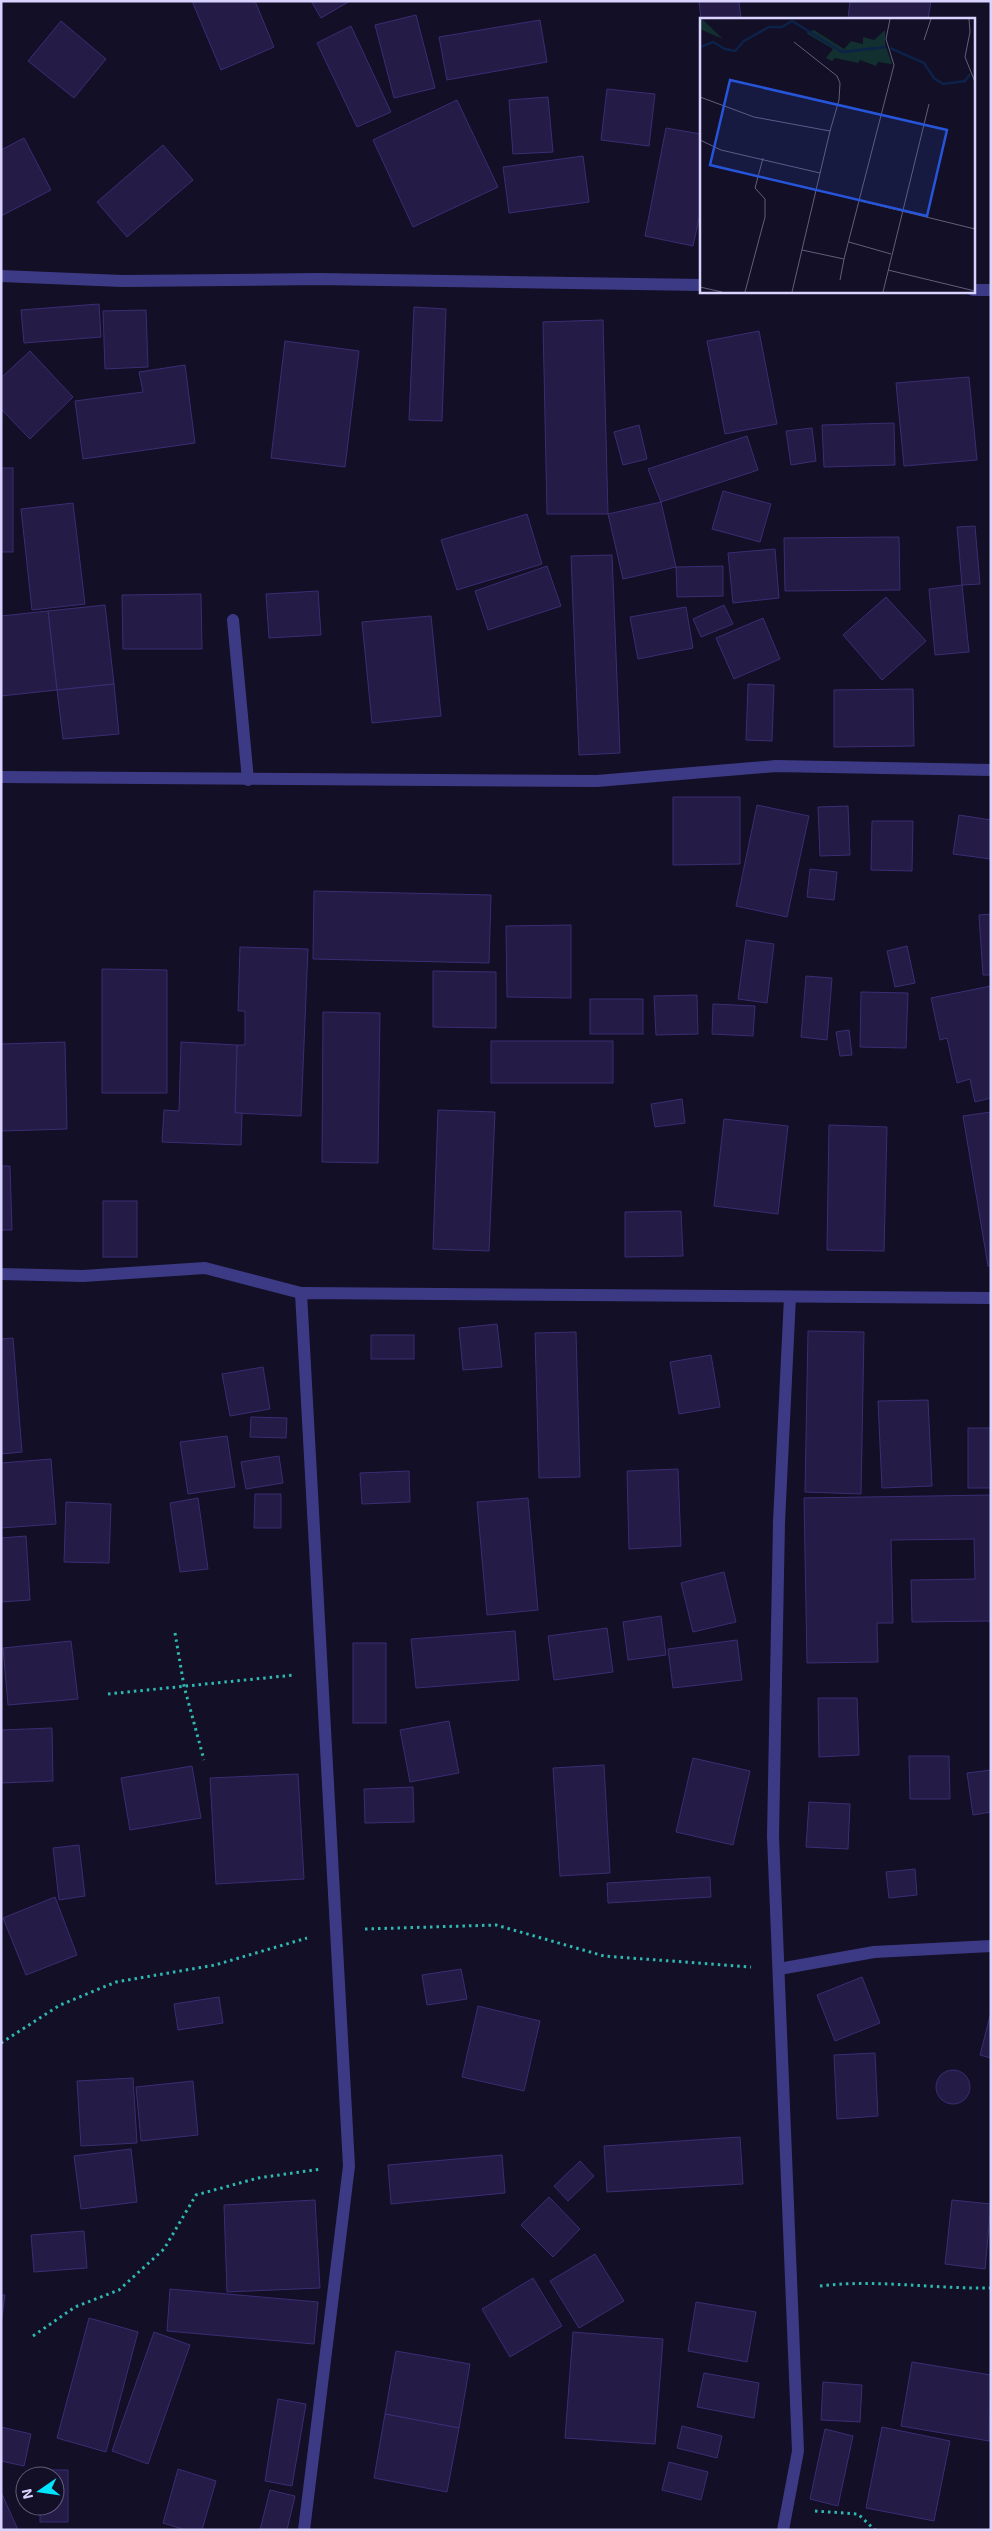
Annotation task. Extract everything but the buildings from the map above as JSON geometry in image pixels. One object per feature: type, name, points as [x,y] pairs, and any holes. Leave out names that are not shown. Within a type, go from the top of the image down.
[{"type":"street","points":[[1,276],[122,281],[318,278],[700,285]]},
{"type":"street","points":[[974,290],[991,290]]},
{"type":"street","points":[[233,620],[248,780]]},
{"type":"street","points":[[1,777],[597,782],[776,766],[991,770]]},
{"type":"street","points":[[1,1274],[83,1276],[205,1268],[301,1293],[991,1298]]},
{"type":"street","points":[[301,1293],[349,2166],[304,2530]]},
{"type":"street","points":[[783,2530],[798,2451],[773,1836],[779,1532],[790,1296]]},
{"type":"street","points":[[779,1969],[874,1952],[991,1946]]},
{"type":"path","points":[[174,1633],[184,1686],[204,1760]]},
{"type":"path","points":[[108,1694],[322,1673]]},
{"type":"path","points":[[1,2043],[60,2005],[116,1982],[215,1965],[336,1930],[496,1925],[604,1956],[779,1969]]},
{"type":"path","points":[[33,2336],[75,2307],[119,2290],[164,2249],[196,2195],[258,2178],[349,2166]]},
{"type":"path","points":[[792,2289],[842,2283],[946,2289],[991,2288]]},
{"type":"path","points":[[787,2508],[858,2514],[875,2530]]}]
